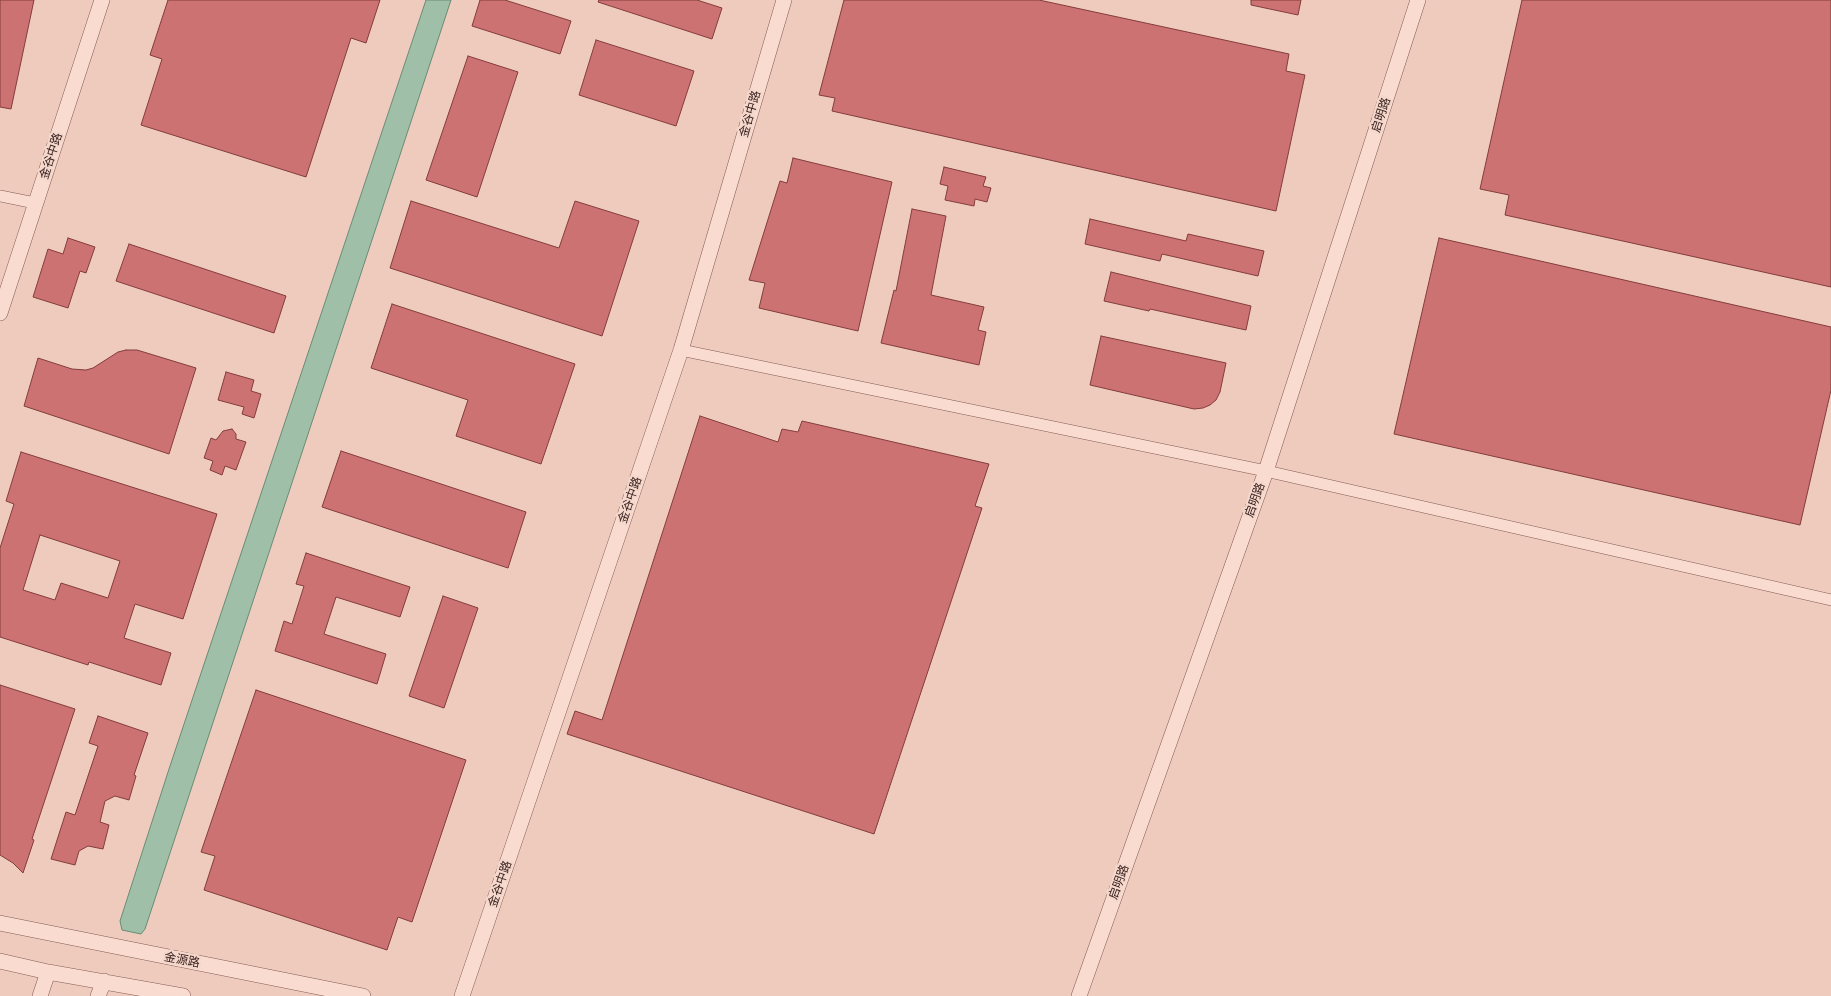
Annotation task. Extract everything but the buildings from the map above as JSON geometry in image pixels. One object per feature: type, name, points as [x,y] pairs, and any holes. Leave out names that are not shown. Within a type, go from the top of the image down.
[{"type":"street","name":"金谷中路","points":[[0,313],[102,0]]},
{"type":"street","name":"金谷中路","points":[[462,996],[681,350],[784,0]]},
{"type":"street","name":"启明路","points":[[1079,996],[1266,470],[1418,0]]},
{"type":"street","points":[[0,196],[35,203]]},
{"type":"street","points":[[681,350],[1266,470],[1831,600]]},
{"type":"street","name":"金源路","points":[[0,923],[363,996]]},
{"type":"street","points":[[0,961],[48,972],[183,996]]},
{"type":"street","points":[[40,996],[48,972]]},
{"type":"street","points":[[98,996],[104,981]]},
{"type":"shaded area","points":[[426,0],[451,0],[145,929],[141,934],[122,930],[120,921],[169,769]]}]
